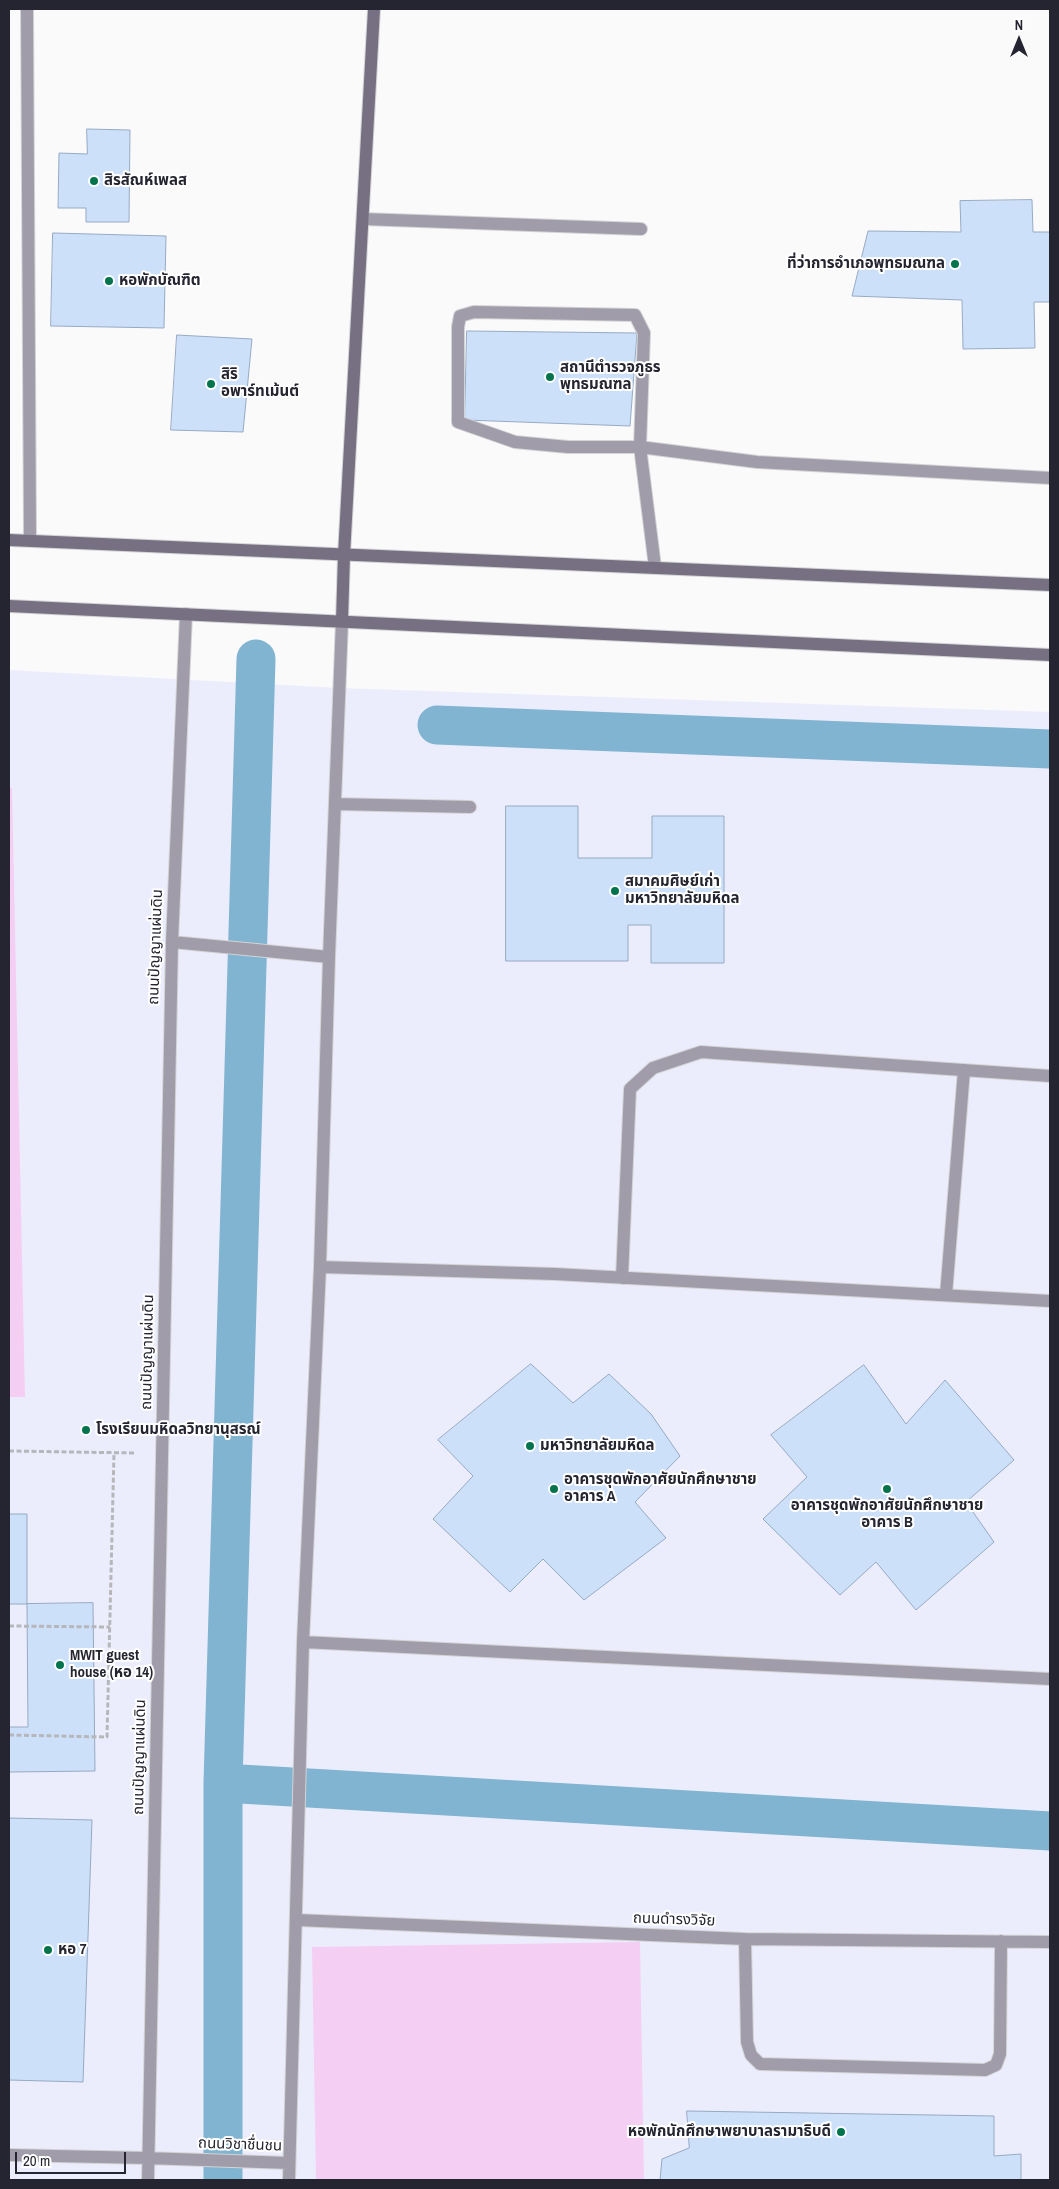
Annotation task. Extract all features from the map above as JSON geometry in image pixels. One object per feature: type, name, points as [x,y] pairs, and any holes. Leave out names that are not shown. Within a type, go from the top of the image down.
[{"type":"main road","points":[[342,621],[344,554],[374,9]]},
{"type":"main road","points":[[9,540],[1050,585]]},
{"type":"main road","points":[[9,606],[1050,655]]},
{"type":"street","points":[[27,9],[30,540]]},
{"type":"street","points":[[363,219],[641,229]]},
{"type":"street","points":[[655,567],[640,447],[644,333],[635,315],[474,312],[460,316],[458,422],[515,442],[568,447],[640,447],[758,462],[1050,478]]},
{"type":"street","name":"ถนนปัญญาแผ่นดิน","points":[[148,2180],[172,942],[186,614]]},
{"type":"street","points":[[289,2180],[303,1642],[320,1266],[329,957],[342,621]]},
{"type":"street","points":[[335,804],[470,807]]},
{"type":"street","points":[[172,942],[329,957]]},
{"type":"street","points":[[622,1278],[630,1089],[653,1068],[701,1052],[1050,1076]]},
{"type":"street","points":[[946,1295],[964,1070]]},
{"type":"street","points":[[320,1266],[622,1278],[1050,1301]]},
{"type":"street","points":[[303,1642],[1050,1679]]},
{"type":"street","name":"ถนนดำรงวิจัย","points":[[297,1920],[745,1939],[1050,1942]]},
{"type":"street","points":[[745,1939],[747,2042],[752,2055],[760,2064],[985,2070],[996,2065],[1000,2054],[1001,1941]]},
{"type":"street","name":"ถนนวิชาชื่นชน","points":[[9,2156],[289,2163]]},
{"type":"path","points":[[9,1451],[162,1454]]},
{"type":"path","points":[[9,1735],[107,1737],[114,1453]]},
{"type":"path","points":[[9,1626],[110,1627]]},
{"type":"shaded area","name":"มหาวิทยาลัยมหิดล","points":[[9,670],[339,688],[1050,712],[1050,2180],[9,2180]]},
{"type":"shaded area","points":[[9,788],[12,788],[25,1397],[9,1397]]},
{"type":"shaded area","points":[[640,1942],[644,2180],[316,2180],[312,1947]]},
{"type":"building","name":"สิรสัณห์เพลส","points":[[87,129],[130,130],[129,222],[86,222],[86,208],[58,208],[59,153],[87,154]]},
{"type":"building","name":"ที่ว่าการอำเภอพุทธมณฑล","points":[[1032,200],[1033,232],[1050,232],[1050,302],[1034,302],[1035,348],[963,349],[962,300],[852,296],[868,231],[961,232],[960,201]]},
{"type":"building","name":"หอพักบัณฑิต","points":[[53,233],[166,236],[164,328],[51,326]]},
{"type":"building","name":"สถานีตำรวจภูธร พุทธมณฑล","points":[[467,331],[637,333],[630,426],[465,420]]},
{"type":"building","name":"สิริ อพาร์ทเม้นต์","points":[[177,335],[252,339],[243,432],[171,430]]},
{"type":"building","name":"สมาคมศิษย์เก่า มหาวิทยาลัยมหิดล","points":[[506,806],[578,806],[578,858],[652,858],[652,816],[724,816],[724,963],[651,963],[651,925],[628,925],[628,961],[506,961]]},
{"type":"building","name":"อาคารชุดพักอาศัยนักศึกษาชาย อาคาร A","points":[[531,1364],[573,1403],[609,1374],[651,1414],[680,1456],[635,1502],[666,1538],[584,1600],[543,1559],[510,1592],[433,1519],[473,1476],[438,1440]]},
{"type":"building","name":"อาคารชุดพักอาศัยนักศึกษาชาย อาคาร B","points":[[864,1365],[906,1424],[945,1380],[1014,1460],[966,1502],[994,1542],[916,1610],[876,1562],[840,1595],[763,1519],[807,1477],[771,1435]]},
{"type":"building","points":[[9,1514],[27,1514],[27,1604],[9,1604]]},
{"type":"building","name":"MWIT guest house (หอ 14)","points":[[93,1603],[95,1771],[9,1772],[9,1727],[28,1727],[27,1604]]},
{"type":"building","name":"หอ 7","points":[[9,1818],[92,1820],[83,2082],[9,2080]]},
{"type":"building","name":"หอพักนักศึกษาพยาบาลรามาธิบดี","points":[[687,2111],[994,2116],[994,2156],[1021,2154],[1021,2180],[660,2180],[662,2159],[689,2148]]},
{"type":"waterway","points":[[223,2180],[223,1783],[256,659]]},
{"type":"waterway","points":[[437,725],[1050,749]]},
{"type":"waterway","points":[[223,1783],[1050,1831]]},
{"type":"place","name":"สิรสัณห์เพลส","points":[[94,181]]},
{"type":"place","name":"ที่ว่าการอำเภอพุทธมณฑล","points":[[955,264]]},
{"type":"place","name":"หอพักบัณฑิต","points":[[109,281]]},
{"type":"place","name":"สถานีตำรวจภูธร พุทธมณฑล","points":[[550,377]]},
{"type":"place","name":"สิริ อพาร์ทเม้นต์","points":[[211,384]]},
{"type":"place","name":"สมาคมศิษย์เก่า มหาวิทยาลัยมหิดล","points":[[615,891]]},
{"type":"place","name":"โรงเรียนมหิดลวิทยานุสรณ์","points":[[86,1430]]},
{"type":"place","name":"มหาวิทยาลัยมหิดล","points":[[530,1446]]},
{"type":"place","name":"อาคารชุดพักอาศัยนักศึกษาชาย อาคาร A","points":[[554,1489]]},
{"type":"place","name":"อาคารชุดพักอาศัยนักศึกษาชาย อาคาร B","points":[[887,1489]]},
{"type":"place","name":"MWIT guest house (หอ 14)","points":[[60,1665]]},
{"type":"place","name":"หอ 7","points":[[48,1950]]},
{"type":"place","name":"หอพักนักศึกษาพยาบาลรามาธิบดี","points":[[841,2132]]}]
